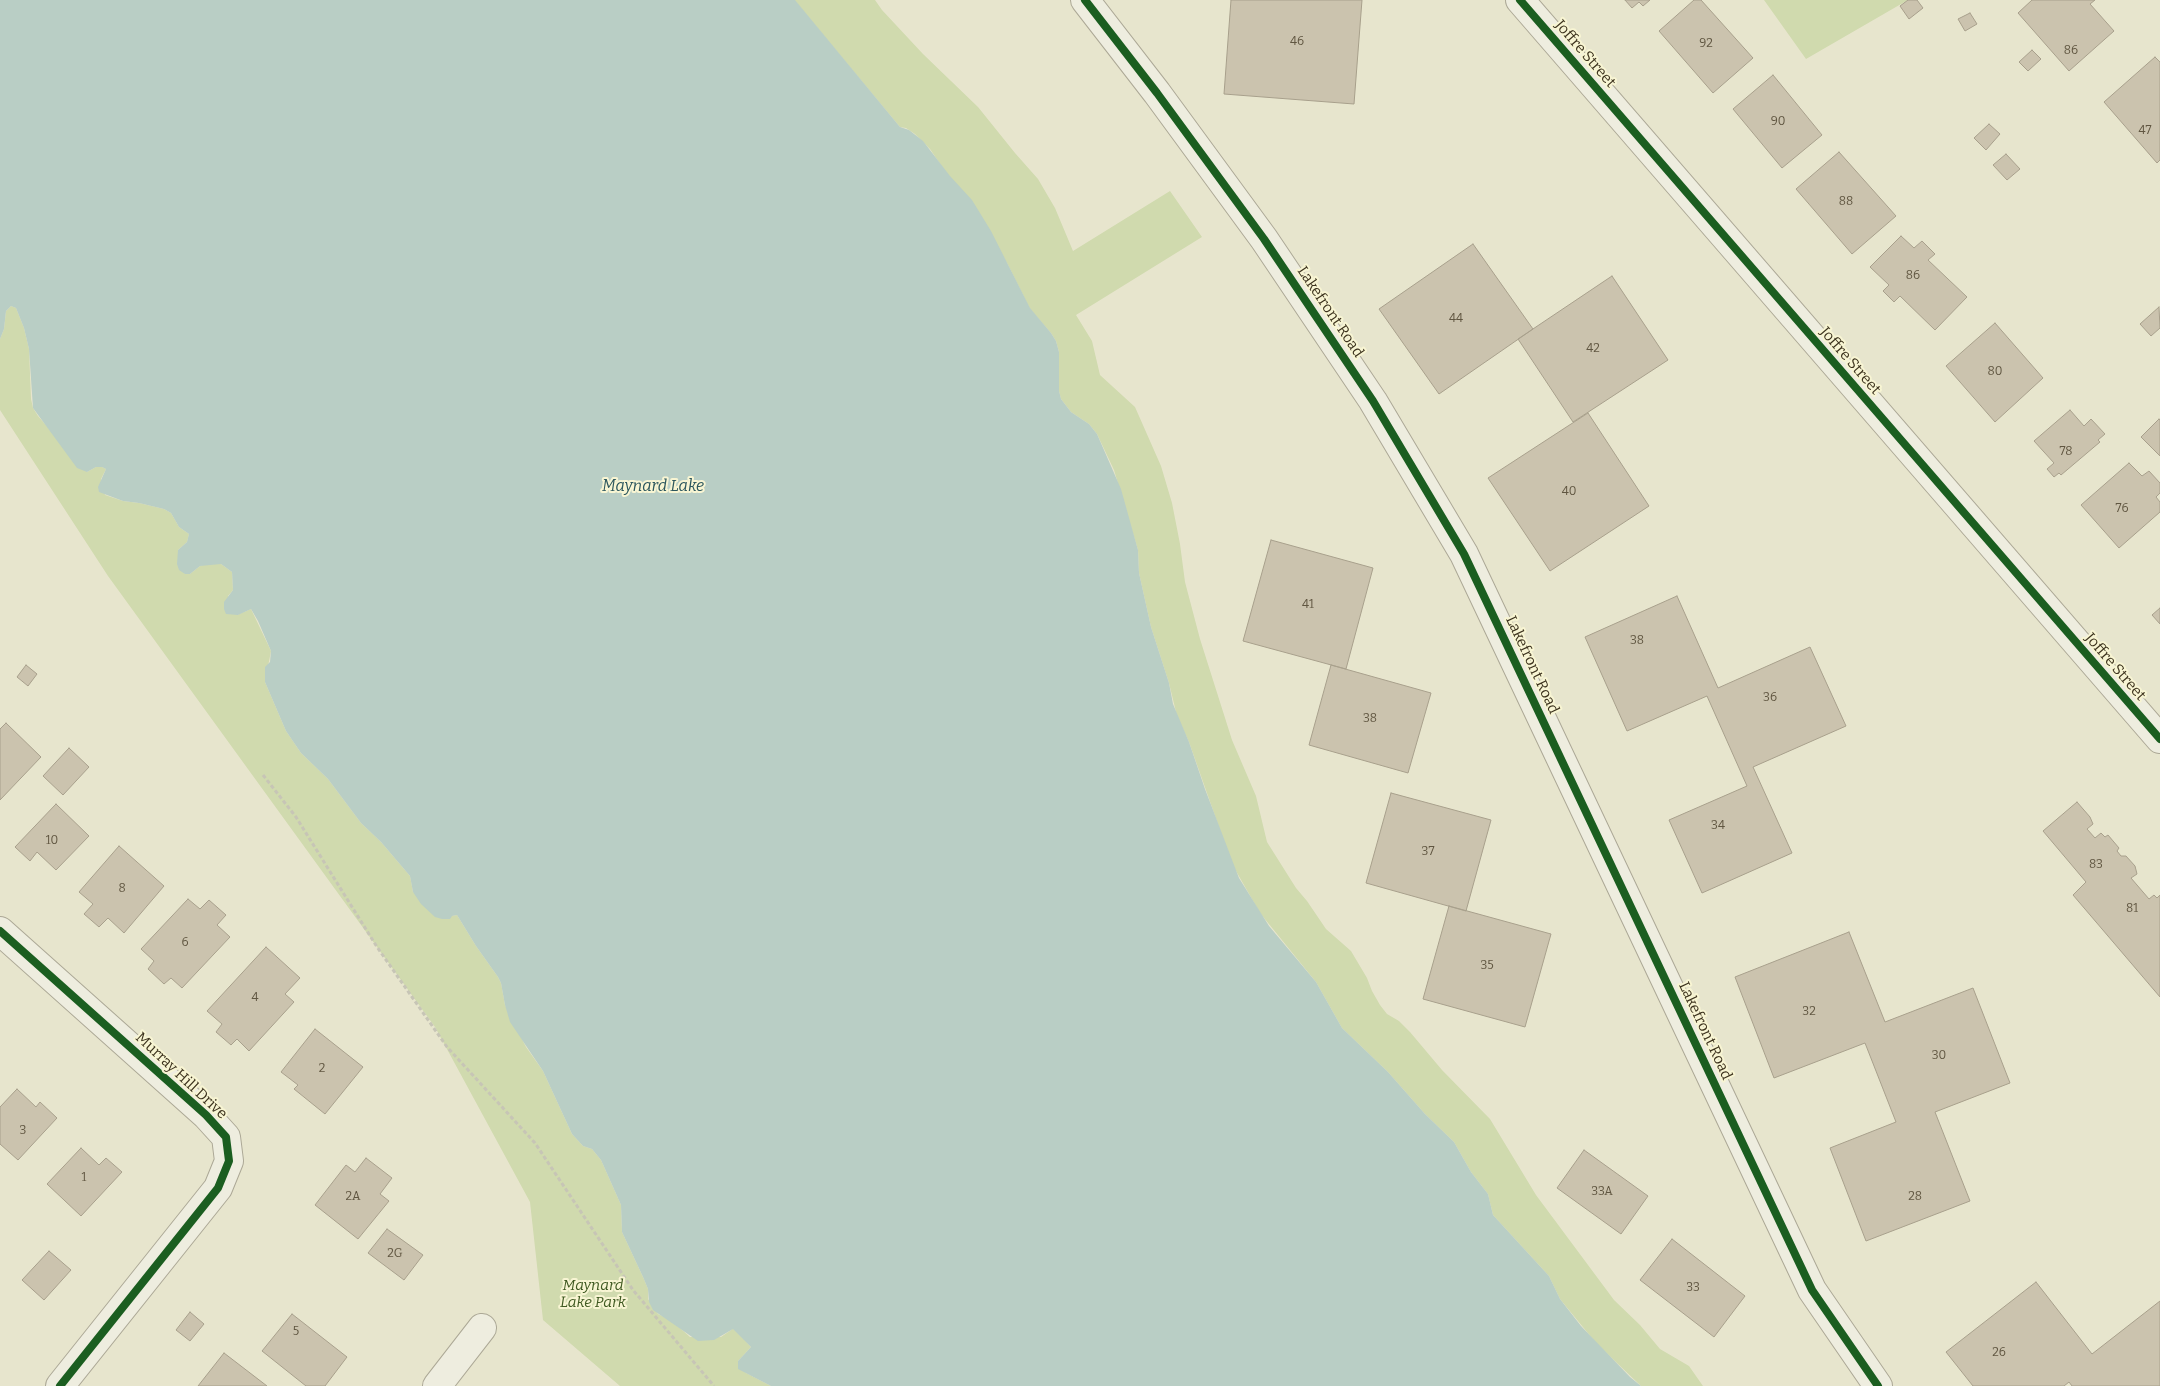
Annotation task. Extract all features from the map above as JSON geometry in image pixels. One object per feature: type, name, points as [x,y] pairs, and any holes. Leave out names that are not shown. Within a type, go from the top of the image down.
[{"type":"street","name":"Lakefront Road","points":[[1085,0],[1264,239],[1373,401],[1464,554],[1812,1290],[1878,1386]]},
{"type":"street","name":"Joffre Street","points":[[1520,0],[2160,739]]},
{"type":"street","name":"Murray Hill Drive","points":[[0,931],[206,1115],[226,1137],[229,1161],[218,1188],[60,1386]]},
{"type":"street","points":[[437,1386],[482,1328]]},
{"type":"path","points":[[263,775],[296,818],[377,947],[447,1047],[535,1143],[633,1290],[714,1386]]},
{"type":"green space","points":[[794,0],[875,0],[923,54],[978,107],[1038,179],[1055,208],[1073,251],[1170,191],[1202,237],[1076,315],[1092,341],[1100,375],[1135,407],[1161,466],[1172,503],[1185,582],[1200,639],[1232,740],[1256,796],[1267,842],[1296,888],[1326,929],[1351,951],[1380,1005],[1387,1014],[1399,1021],[1410,1032],[1442,1070],[1490,1119],[1536,1195],[1614,1300],[1640,1325],[1660,1349],[1689,1366],[1703,1386],[1641,1386],[1596,1343],[1560,1299],[1549,1276],[1493,1215],[1488,1194],[1471,1172],[1454,1142],[1425,1114],[1388,1072],[1342,1028],[1316,982],[1260,913],[1232,864],[1189,742],[1177,716],[1169,683],[1151,627],[1139,573],[1138,550],[1114,470],[1097,434],[1089,424],[1071,412],[1061,399],[1059,391],[1059,352],[1056,341],[1030,309],[1007,263],[930,149],[915,134],[906,128],[900,127]]},
{"type":"green space","points":[[1764,0],[1908,0],[1806,59]]},
{"type":"green space","name":"Maynard Lake Park","points":[[11,306],[16,308],[24,328],[29,349],[31,399],[33,408],[38,416],[87,472],[96,467],[106,469],[101,479],[105,495],[123,501],[164,509],[171,513],[179,527],[189,534],[187,542],[178,550],[185,574],[190,574],[200,566],[207,564],[221,564],[232,572],[233,590],[228,596],[237,615],[251,609],[271,651],[265,682],[286,731],[301,753],[328,779],[361,823],[381,842],[410,876],[413,892],[452,916],[457,915],[498,977],[505,1005],[526,1047],[543,1071],[572,1134],[583,1146],[592,1149],[601,1160],[621,1205],[622,1232],[648,1289],[648,1299],[658,1314],[671,1320],[690,1337],[721,1337],[734,1328],[751,1347],[738,1361],[746,1373],[771,1386],[620,1386],[543,1320],[530,1202],[435,1027],[108,576],[0,410],[0,339],[4,329],[6,311]]},
{"type":"water","name":"Maynard Lake","points":[[0,0],[795,0],[900,127],[909,130],[923,141],[950,176],[972,200],[991,231],[1030,308],[1056,341],[1059,352],[1059,391],[1061,399],[1071,412],[1089,424],[1097,434],[1121,489],[1138,550],[1139,573],[1151,627],[1169,683],[1173,704],[1239,878],[1269,926],[1316,982],[1342,1028],[1388,1072],[1425,1114],[1454,1142],[1471,1172],[1488,1194],[1493,1215],[1549,1276],[1560,1299],[1581,1326],[1641,1386],[771,1386],[738,1369],[738,1361],[751,1347],[733,1329],[714,1340],[698,1341],[653,1310],[649,1302],[648,1289],[622,1232],[621,1205],[601,1160],[592,1149],[583,1146],[572,1134],[543,1071],[510,1022],[498,977],[457,915],[452,916],[450,919],[435,917],[421,904],[413,892],[410,876],[381,842],[361,823],[328,779],[301,753],[286,731],[265,682],[265,667],[270,662],[271,651],[258,621],[251,609],[238,615],[226,614],[224,609],[224,602],[233,590],[232,572],[221,564],[200,566],[190,574],[185,574],[179,570],[177,564],[178,550],[187,542],[189,534],[179,527],[171,513],[164,509],[123,501],[99,492],[98,487],[106,469],[96,467],[87,472],[77,468],[33,408],[29,349],[24,328],[16,308],[11,306],[6,311],[4,329],[0,339]]},
{"type":"building","points":[[1231,0],[1362,0],[1354,104],[1224,94]]},
{"type":"building","points":[[1625,0],[1650,0],[1643,6],[1639,2],[1632,8]]},
{"type":"building","points":[[1694,0],[1701,0],[1753,58],[1713,93],[1659,31]]},
{"type":"building","points":[[1908,0],[1917,0],[1923,8],[1909,19],[1900,6]]},
{"type":"building","points":[[2032,0],[2095,0],[2090,4],[2114,31],[2069,71],[2018,13]]},
{"type":"building","points":[[1970,13],[1977,24],[1965,31],[1958,19]]},
{"type":"building","points":[[2032,50],[2041,59],[2028,71],[2019,62]]},
{"type":"building","points":[[2155,57],[2160,62],[2160,160],[2157,163],[2104,102]]},
{"type":"building","points":[[1773,75],[1822,135],[1782,168],[1733,109]]},
{"type":"building","points":[[1989,124],[2000,134],[1986,150],[1974,138]]},
{"type":"building","points":[[1839,152],[1896,216],[1852,254],[1796,189]]},
{"type":"building","points":[[2006,154],[2020,169],[2007,180],[1993,165]]},
{"type":"building","points":[[1901,236],[1914,248],[1922,241],[1935,254],[1928,260],[1967,297],[1935,330],[1900,296],[1894,302],[1883,291],[1889,285],[1870,267]]},
{"type":"building","points":[[1473,244],[1533,329],[1439,394],[1379,309]]},
{"type":"building","points":[[1612,276],[1668,360],[1573,422],[1518,339]]},
{"type":"building","points":[[2159,307],[2160,328],[2151,336],[2140,324]]},
{"type":"building","points":[[1995,323],[2043,378],[1995,422],[1946,366]]},
{"type":"building","points":[[2070,410],[2084,426],[2091,419],[2105,434],[2098,440],[2100,442],[2061,475],[2059,473],[2054,477],[2047,469],[2054,463],[2034,441]]},
{"type":"building","points":[[1588,413],[1649,506],[1550,571],[1488,478]]},
{"type":"building","points":[[2160,420],[2160,456],[2141,437]]},
{"type":"building","points":[[2129,463],[2142,476],[2149,471],[2160,483],[2160,493],[2156,497],[2160,502],[2160,512],[2119,548],[2081,505]]},
{"type":"building","points":[[1271,540],[1373,568],[1346,669],[1243,641]]},
{"type":"building","points":[[1677,596],[1718,688],[1810,647],[1846,726],[1753,767],[1792,853],[1702,893],[1669,820],[1747,786],[1707,696],[1627,731],[1585,637]]},
{"type":"building","points":[[2160,608],[2160,624],[2152,615]]},
{"type":"building","points":[[26,665],[37,674],[28,686],[17,677]]},
{"type":"building","points":[[1331,665],[1431,693],[1408,773],[1309,745]]},
{"type":"building","points":[[6,723],[41,757],[0,800],[0,729]]},
{"type":"building","points":[[69,748],[89,767],[63,795],[43,776]]},
{"type":"building","points":[[1391,793],[1491,820],[1466,911],[1366,883]]},
{"type":"building","points":[[2077,802],[2090,817],[2093,824],[2087,829],[2095,838],[2101,833],[2105,837],[2108,835],[2119,848],[2117,851],[2121,856],[2126,856],[2135,866],[2137,874],[2131,878],[2149,899],[2154,895],[2157,898],[2160,895],[2160,997],[2073,895],[2086,882],[2043,831]]},
{"type":"building","points":[[56,804],[89,836],[56,870],[37,852],[30,861],[15,847]]},
{"type":"building","points":[[119,846],[164,886],[124,933],[108,918],[99,927],[84,914],[93,904],[79,892]]},
{"type":"building","points":[[188,899],[200,909],[209,900],[226,915],[217,925],[230,937],[182,988],[171,978],[164,984],[148,969],[154,961],[141,949]]},
{"type":"building","points":[[1449,906],[1551,934],[1525,1027],[1423,999]]},
{"type":"building","points":[[1849,932],[1885,1022],[1973,988],[2010,1083],[1935,1112],[1970,1201],[1866,1241],[1830,1148],[1896,1122],[1865,1043],[1774,1078],[1735,977]]},
{"type":"building","points":[[266,947],[300,978],[285,994],[294,1002],[249,1051],[237,1039],[231,1045],[216,1032],[222,1024],[207,1011]]},
{"type":"building","points":[[315,1029],[363,1067],[325,1114],[294,1089],[298,1085],[281,1072]]},
{"type":"building","points":[[17,1089],[36,1107],[40,1102],[57,1118],[18,1160],[0,1144],[0,1107]]},
{"type":"building","points":[[81,1148],[99,1165],[106,1158],[122,1172],[81,1216],[47,1184]]},
{"type":"building","points":[[1584,1150],[1648,1196],[1621,1234],[1557,1188]]},
{"type":"building","points":[[366,1158],[392,1178],[380,1194],[389,1201],[358,1239],[315,1205],[346,1165],[355,1172]]},
{"type":"building","points":[[387,1229],[423,1255],[404,1280],[368,1253]]},
{"type":"building","points":[[1672,1239],[1745,1296],[1714,1337],[1640,1280]]},
{"type":"building","points":[[49,1251],[71,1270],[44,1300],[22,1280]]},
{"type":"building","points":[[2036,1282],[2092,1354],[2160,1301],[2160,1386],[2072,1386],[2069,1382],[2064,1386],[1973,1386],[1946,1352]]},
{"type":"building","points":[[190,1312],[204,1324],[190,1341],[176,1330]]},
{"type":"building","points":[[292,1314],[347,1357],[325,1386],[306,1386],[262,1351]]},
{"type":"building","points":[[224,1353],[267,1386],[198,1386]]},
{"type":"cycle path","points":[[1085,0],[1157,93],[1264,239],[1373,401],[1464,554],[1812,1290],[1878,1386]]},
{"type":"cycle path","points":[[1520,0],[2160,739]]},
{"type":"cycle path","points":[[0,931],[206,1115],[226,1137],[229,1161],[218,1188],[60,1386]]}]
